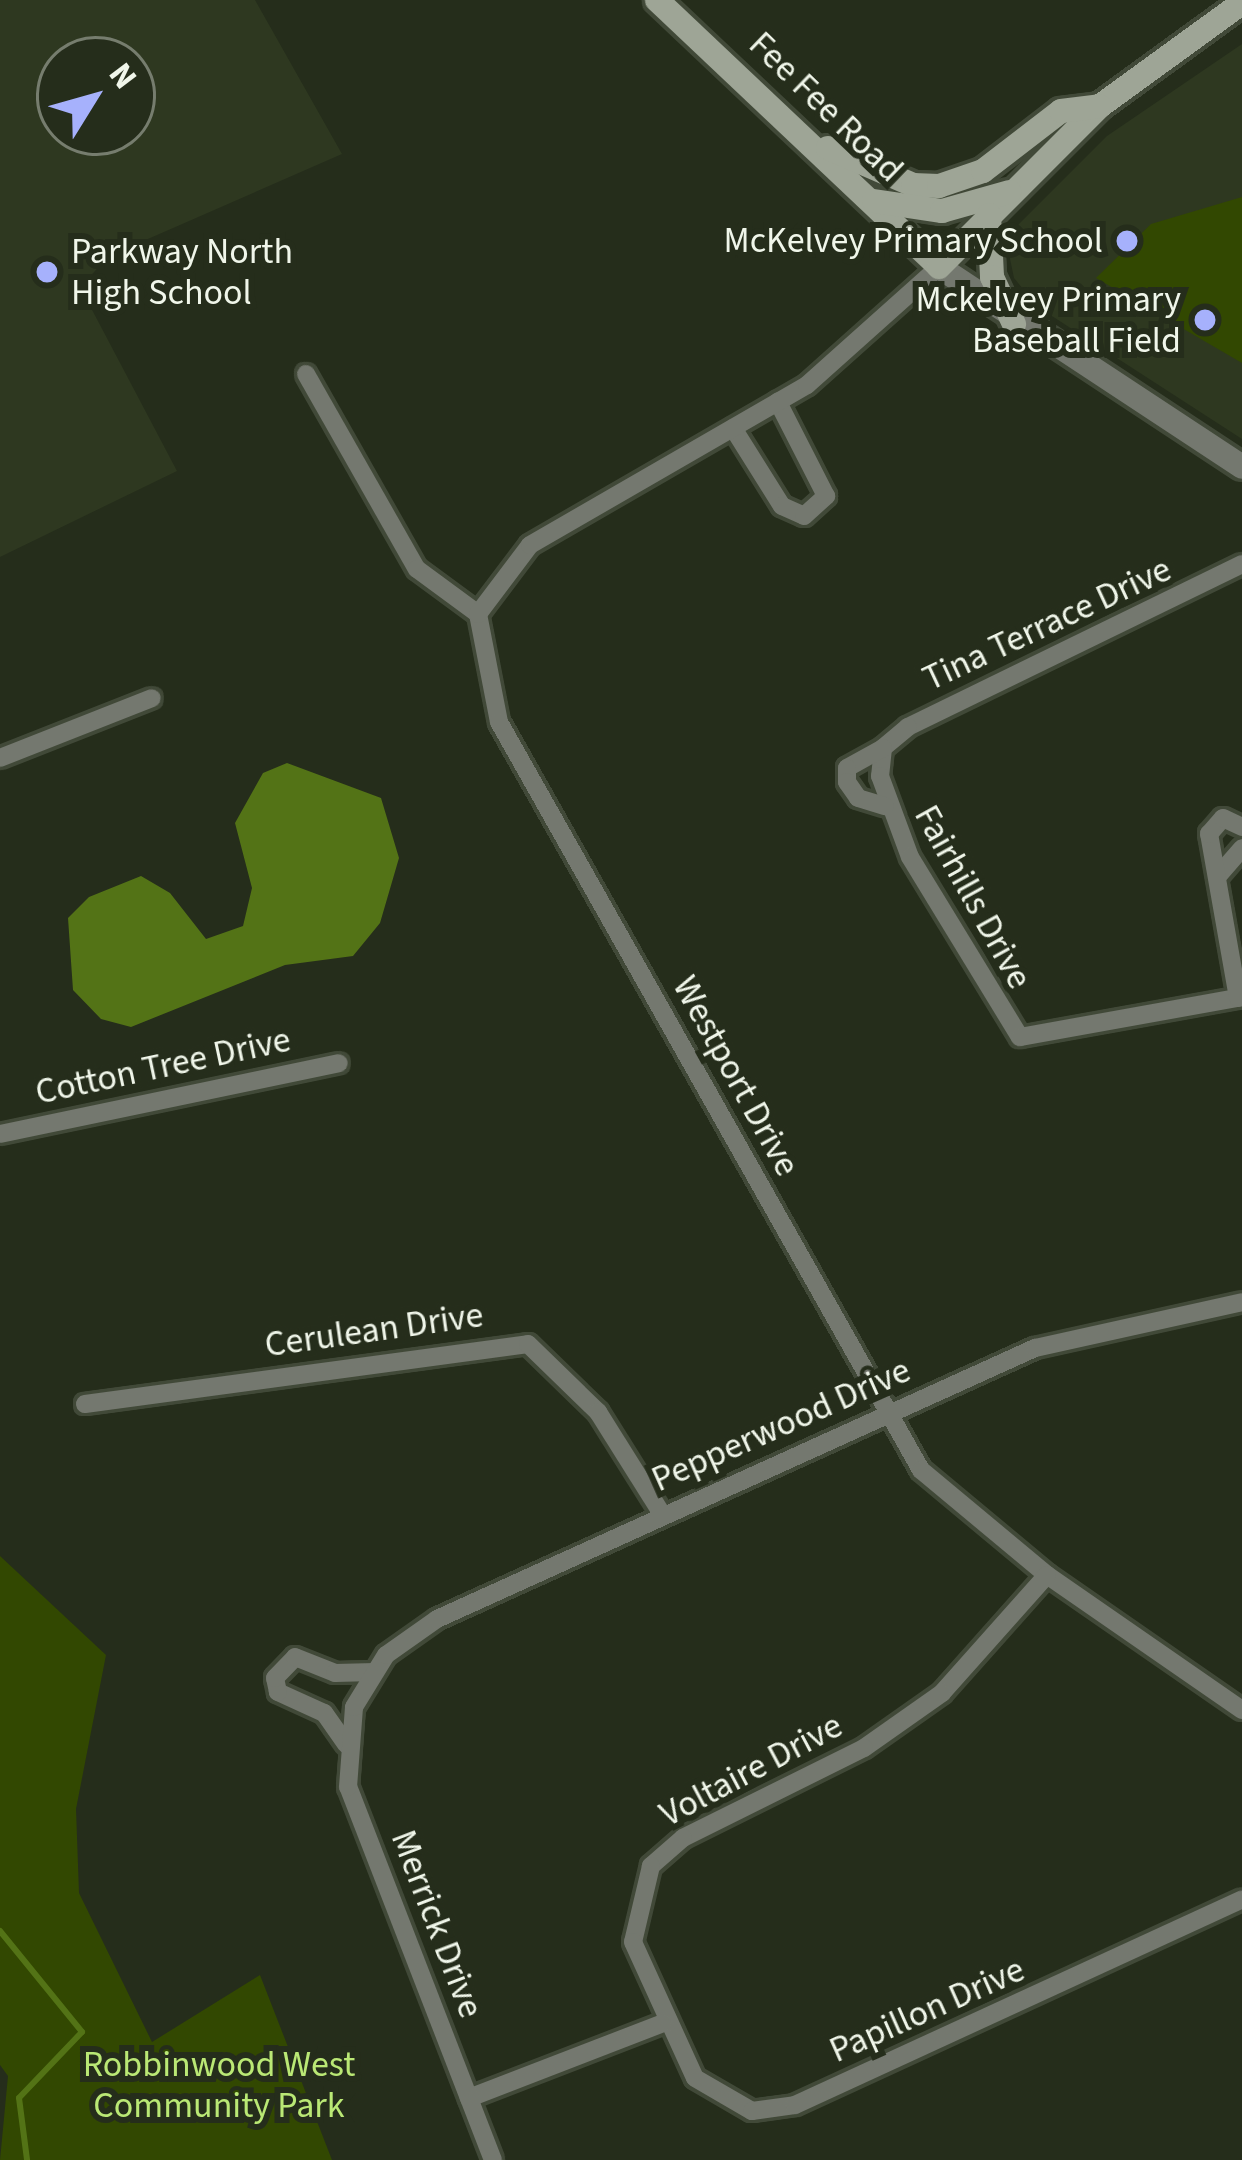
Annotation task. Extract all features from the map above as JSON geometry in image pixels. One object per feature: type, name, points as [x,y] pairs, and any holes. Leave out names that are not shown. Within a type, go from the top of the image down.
[{"type":"main road","name":"Fee Fee Road","points":[[657,0],[939,267]]},
{"type":"main road","points":[[1191,34],[1222,0]]},
{"type":"main road","points":[[939,267],[1100,106],[1191,34],[1242,4]]},
{"type":"main road","points":[[810,140],[913,185],[939,186],[983,171],[1061,111],[1100,106]]},
{"type":"main road","points":[[871,200],[942,212],[1013,190]]},
{"type":"main road","points":[[989,215],[992,277],[1014,324]]},
{"type":"street","name":"Fee Fee Road","points":[[939,267],[1014,324],[1242,467]]},
{"type":"street","points":[[306,374],[417,569],[478,614],[530,544],[778,402],[939,267]]},
{"type":"street","points":[[733,428],[782,506],[805,516],[826,496],[778,402]]},
{"type":"street","name":"Tina Terrace Drive","points":[[885,806],[858,799],[847,782],[847,768],[1050,651],[1242,564]]},
{"type":"street","name":"Westport Drive","points":[[478,614],[499,722],[921,1470],[1047,1575],[1242,1710]]},
{"type":"street","points":[[0,758],[152,698]]},
{"type":"street","name":"Fairhills Drive","points":[[883,748],[880,776],[885,806],[995,1009],[1020,1037],[1240,998],[1212,823],[1234,818],[1242,827]]},
{"type":"street","points":[[1217,877],[1242,848]]},
{"type":"street","name":"Cotton Tree Drive","points":[[0,1134],[339,1063]]},
{"type":"street","name":"Pepperwood Drive","points":[[354,1707],[375,1672],[437,1618],[662,1514],[1035,1348],[1242,1302]]},
{"type":"street","name":"Cerulean Drive","points":[[85,1404],[528,1344],[598,1412],[662,1514]]},
{"type":"street","name":"Voltaire Drive","points":[[663,2023],[633,1942],[651,1866],[683,1838],[863,1748],[942,1694],[1047,1575]]},
{"type":"street","points":[[346,1744],[324,1713],[278,1692],[280,1664],[295,1658],[335,1673],[375,1672]]},
{"type":"street","name":"Merrick Drive","points":[[354,1707],[346,1744],[348,1786],[493,2160]]},
{"type":"street","name":"Papillon Drive","points":[[663,2023],[695,2078],[751,2111],[776,2110],[1242,1900]]},
{"type":"street","points":[[469,2098],[663,2023]]},
{"type":"shaded area","name":"Parkway North High School","points":[[0,0],[255,0],[342,154],[109,256],[80,287],[177,471],[0,557]]},
{"type":"shaded area","name":"McKelvey Primary School","points":[[1242,44],[1242,439],[1038,307],[1014,278],[1009,254],[1014,229],[1107,136]]},
{"type":"shaded area","points":[[287,763],[381,798],[399,858],[380,923],[353,956],[285,965],[131,1027],[101,1019],[73,990],[68,918],[89,897],[141,876],[170,893],[206,939],[243,926],[252,888],[235,823],[263,773]]},
{"type":"green space","name":"Mckelvey Primary Baseball Field","points":[[1242,197],[1242,363],[1096,278],[1151,224]]},
{"type":"green space","name":"Robbinwood West Community Park","points":[[0,1556],[106,1655],[76,1809],[79,1893],[152,2042],[260,1975],[332,2160],[0,2160],[8,2076],[0,2065]]},
{"type":"waterway","points":[[0,1931],[82,2032],[19,2098],[27,2160]]},
{"type":"place","name":"McKelvey Primary School","points":[[1127,241]]},
{"type":"place","name":"Parkway North High School","points":[[47,272]]},
{"type":"place","name":"Mckelvey Primary Baseball Field","points":[[1205,320]]}]
